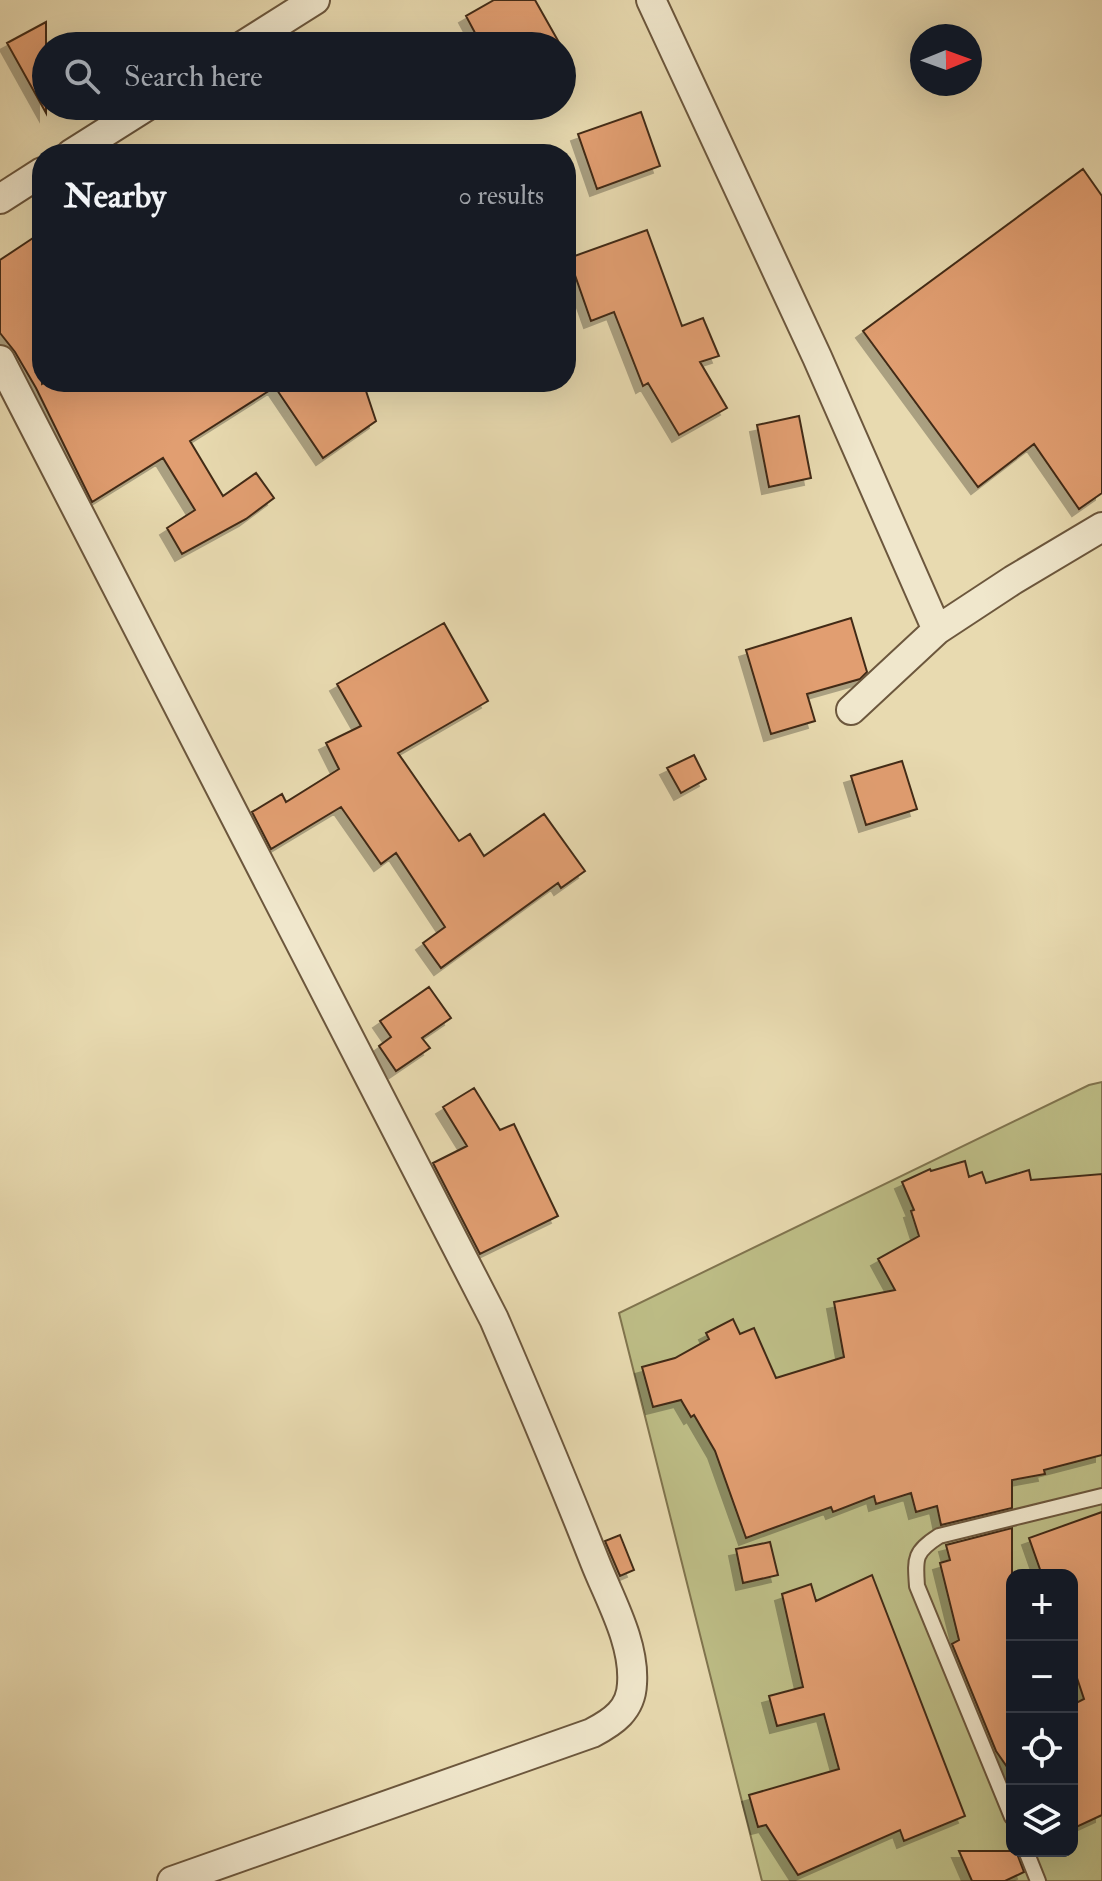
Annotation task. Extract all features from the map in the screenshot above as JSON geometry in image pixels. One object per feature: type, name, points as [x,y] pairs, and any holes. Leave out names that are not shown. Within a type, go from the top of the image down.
[{"type":"street","points":[[264,32],[315,0]]},
{"type":"street","points":[[651,0],[817,357],[937,630]]},
{"type":"street","points":[[87,144],[125,120]]},
{"type":"street","points":[[0,199],[32,178]]},
{"type":"street","points":[[0,360],[494,1319],[557,1466],[629,1649],[633,1686],[624,1710],[612,1722],[592,1733],[172,1881]]},
{"type":"street","points":[[851,710],[937,630],[1102,527]]},
{"type":"lane","points":[[1006,1802],[917,1586],[915,1565],[922,1547],[939,1536],[1102,1496]]},
{"type":"lane","points":[[1028,1857],[1038,1881]]},
{"type":"green space","points":[[1102,1082],[1102,1881],[762,1881],[619,1313],[1089,1085]]},
{"type":"building","points":[[494,0],[535,0],[553,32],[475,32],[466,16]]},
{"type":"building","points":[[46,22],[46,32],[32,32],[32,88],[7,43]]},
{"type":"building","points":[[641,112],[660,166],[597,189],[578,134]]},
{"type":"building","points":[[1083,169],[1102,196],[1102,493],[1079,509],[1034,444],[978,487],[863,331]]},
{"type":"building","points":[[647,230],[682,326],[703,318],[719,356],[700,362],[727,408],[679,435],[648,383],[643,386],[614,312],[591,321],[576,278],[576,255]]},
{"type":"building","points":[[32,239],[32,381],[0,333],[0,260]]},
{"type":"building","points":[[38,392],[267,392],[190,441],[223,496],[256,473],[274,498],[246,519],[182,554],[167,528],[195,510],[163,458],[92,502]]},
{"type":"building","points":[[278,392],[366,392],[376,421],[323,458]]},
{"type":"building","points":[[799,416],[811,478],[769,487],[757,425]]},
{"type":"building","points":[[851,618],[867,672],[860,679],[807,694],[815,721],[771,734],[746,650]]},
{"type":"building","points":[[444,623],[488,701],[398,753],[459,841],[470,834],[484,856],[544,814],[585,871],[561,888],[558,883],[441,968],[423,943],[445,927],[396,853],[381,864],[341,807],[271,849],[252,812],[282,794],[286,802],[339,769],[326,743],[361,726],[337,684]]},
{"type":"building","points":[[694,755],[706,779],[681,793],[667,768]]},
{"type":"building","points":[[902,761],[917,809],[866,825],[851,776]]},
{"type":"building","points":[[429,987],[451,1018],[422,1038],[430,1048],[396,1071],[379,1046],[391,1037],[380,1021]]},
{"type":"building","points":[[474,1088],[500,1130],[514,1124],[558,1216],[480,1254],[433,1163],[467,1146],[443,1107]]},
{"type":"building","points":[[965,1161],[969,1177],[982,1172],[986,1183],[1029,1170],[1031,1180],[1102,1174],[1102,1455],[1044,1470],[1045,1474],[1012,1480],[1012,1508],[941,1525],[937,1506],[916,1512],[911,1493],[876,1504],[874,1496],[833,1512],[831,1507],[746,1538],[715,1451],[694,1415],[691,1417],[681,1400],[653,1407],[642,1367],[675,1358],[709,1339],[706,1333],[733,1319],[740,1334],[754,1328],[776,1378],[844,1357],[834,1302],[895,1290],[878,1259],[919,1236],[911,1211],[914,1210],[902,1182],[930,1169]]},
{"type":"building","points":[[1102,1512],[1102,1815],[1078,1826],[1078,1702],[1084,1699],[1078,1681],[1078,1569],[1040,1569],[1029,1538]]},
{"type":"building","points":[[1012,1528],[1012,1569],[1006,1569],[1006,1765],[996,1751],[952,1644],[959,1640],[940,1563],[950,1560],[946,1545]]},
{"type":"building","points":[[620,1535],[634,1570],[620,1576],[605,1541]]},
{"type":"building","points":[[770,1542],[778,1575],[743,1583],[736,1549]]},
{"type":"building","points":[[872,1575],[965,1816],[904,1841],[900,1830],[798,1875],[766,1825],[758,1827],[749,1795],[839,1769],[824,1714],[777,1726],[769,1696],[803,1687],[782,1594],[811,1584],[816,1601]]},
{"type":"building","points":[[959,1851],[1006,1851],[1006,1857],[1018,1857],[1024,1872],[1005,1881],[972,1881]]}]
